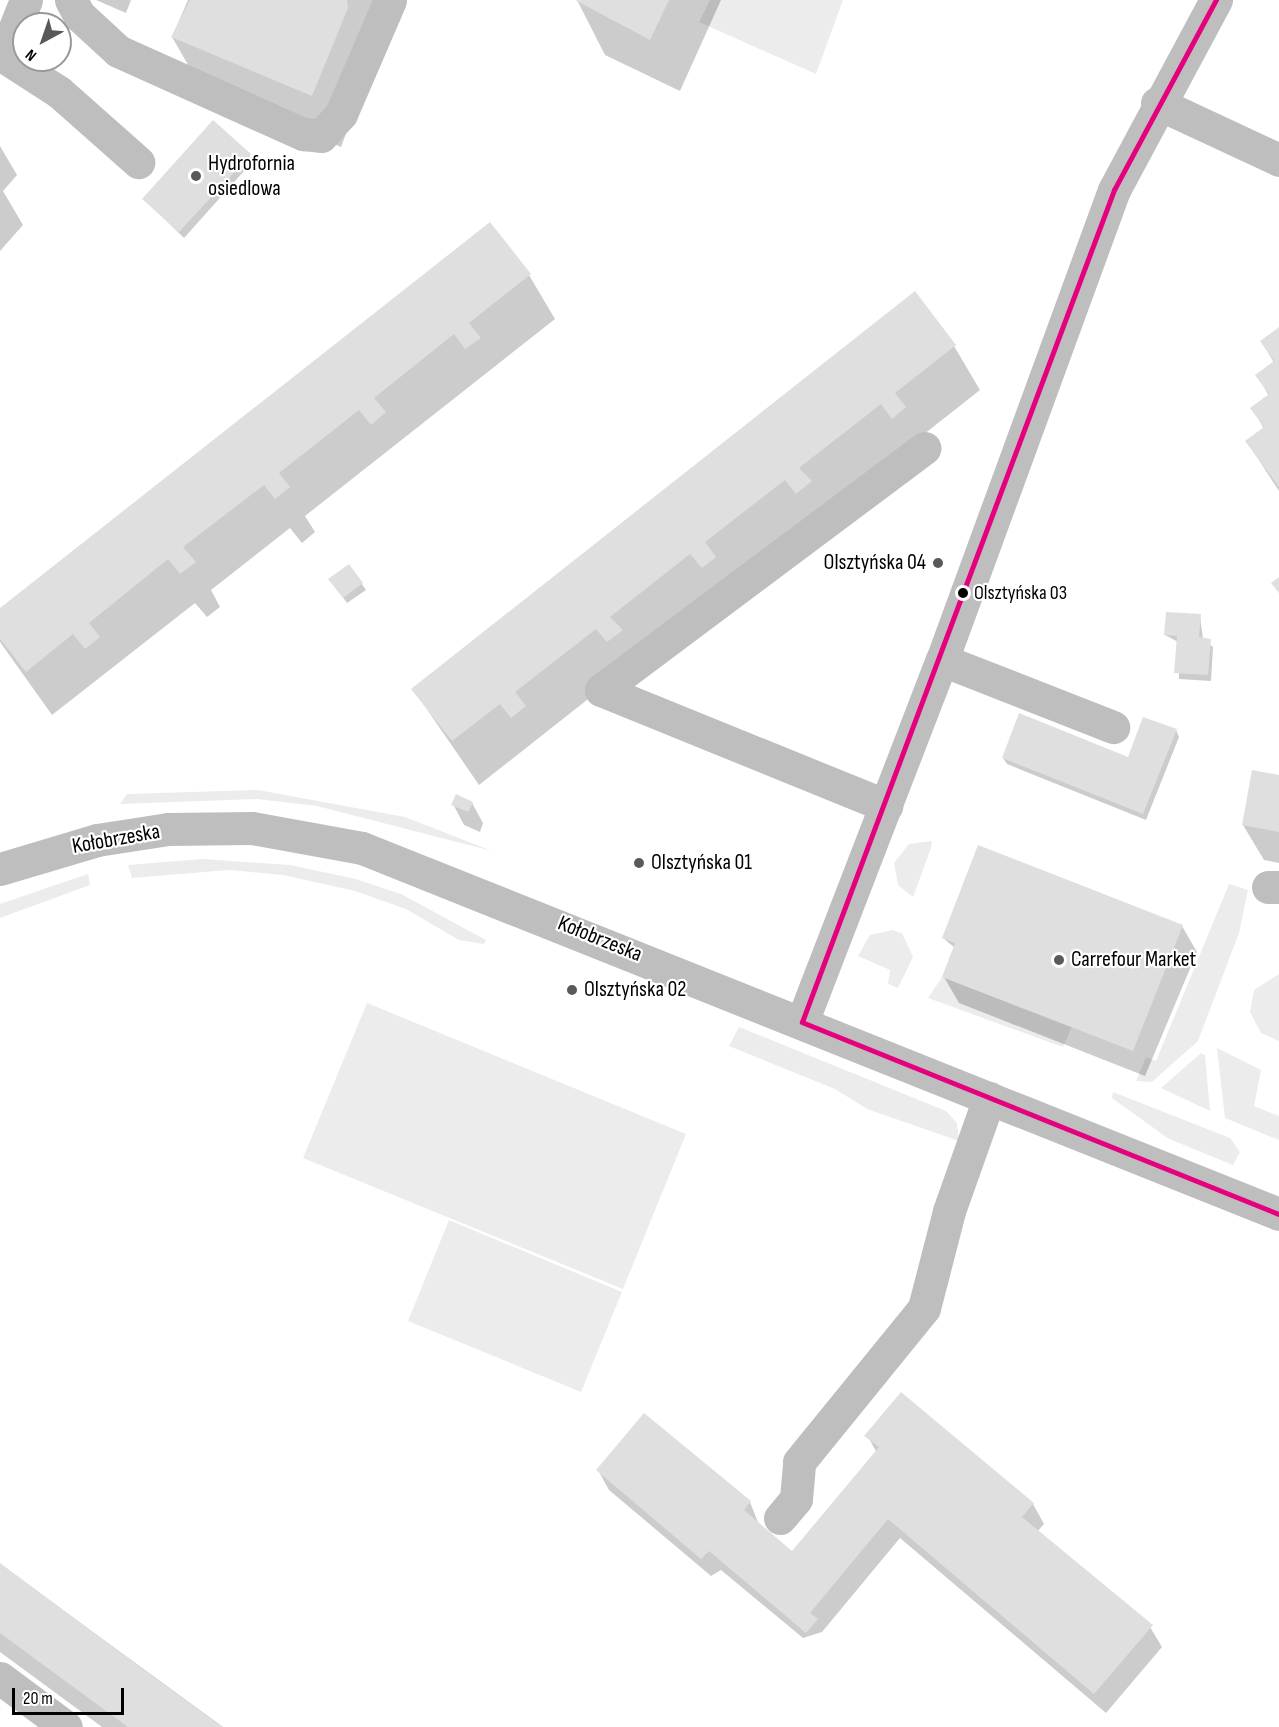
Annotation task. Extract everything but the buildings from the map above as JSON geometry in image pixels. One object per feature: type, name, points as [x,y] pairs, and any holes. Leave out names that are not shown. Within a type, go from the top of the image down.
[{"type":"street","points":[[26,0],[2,54],[59,92],[138,162]]},
{"type":"street","points":[[71,0],[79,15],[118,51],[303,134],[321,136],[341,114],[390,0]]},
{"type":"street","points":[[801,1022],[942,660],[1080,276],[1114,190],[1157,103],[1216,0]]},
{"type":"street","points":[[1157,103],[1279,160]]},
{"type":"street","points":[[886,806],[601,690],[925,448]]},
{"type":"street","points":[[942,660],[1113,727]]},
{"type":"street","name":"Kołobrzeska","points":[[0,869],[35,855],[138,832],[252,828],[300,834],[412,863],[1279,1214]]},
{"type":"street","points":[[780,1518],[796,1499],[799,1462],[924,1308],[949,1210],[989,1098]]},
{"type":"street","points":[[0,1678],[66,1727]]},
{"type":"shaded area","points":[[710,0],[843,0],[816,74],[699,22]]},
{"type":"shaded area","points":[[258,790],[405,817],[492,851],[317,806],[257,799],[120,804],[127,794]]},
{"type":"shaded area","points":[[932,841],[913,897],[898,885],[894,863],[909,844]]},
{"type":"shaded area","points":[[203,859],[290,865],[356,879],[401,894],[486,940],[484,944],[459,940],[406,909],[355,891],[283,875],[229,870],[132,878],[128,865]]},
{"type":"shaded area","points":[[88,874],[90,885],[0,918],[0,904]]},
{"type":"shaded area","points":[[1229,884],[1248,890],[1239,933],[1198,1041],[1152,1082],[1136,1081],[1146,1057],[1156,1061]]},
{"type":"shaded area","points":[[892,930],[902,933],[913,957],[898,988],[888,984],[890,970],[858,956],[870,935]]},
{"type":"shaded area","points":[[1279,974],[1279,1041],[1261,1033],[1250,1012],[1254,990]]},
{"type":"shaded area","points":[[942,977],[1072,1027],[1063,1047],[928,998]]},
{"type":"shaded area","points":[[367,1003],[686,1134],[623,1289],[303,1158]]},
{"type":"shaded area","points":[[739,1027],[946,1111],[957,1123],[959,1141],[867,1109],[835,1089],[729,1046]]},
{"type":"shaded area","points":[[1217,1048],[1261,1070],[1254,1106],[1279,1116],[1279,1140],[1225,1118]]},
{"type":"shaded area","points":[[1201,1053],[1205,1055],[1210,1111],[1161,1088]]},
{"type":"shaded area","points":[[1113,1092],[1230,1138],[1240,1152],[1233,1165],[1169,1139],[1112,1098]]},
{"type":"shaded area","points":[[449,1220],[622,1292],[581,1392],[408,1321]]},
{"type":"transit line","points":[[802,1022],[1114,190],[1216,0]]},
{"type":"transit line","points":[[802,1022],[1279,1214]]},
{"type":"place","name":"Hydrofornia osiedlowa","points":[[196,176]]},
{"type":"place","name":"Olsztyńska 04","points":[[938,563]]},
{"type":"place","name":"Olsztyńska 03","points":[[963,593]]},
{"type":"place","name":"Olsztyńska 01","points":[[639,863]]},
{"type":"place","name":"Carrefour Market","points":[[1059,960]]},
{"type":"place","name":"Olsztyńska 02","points":[[572,990]]}]
